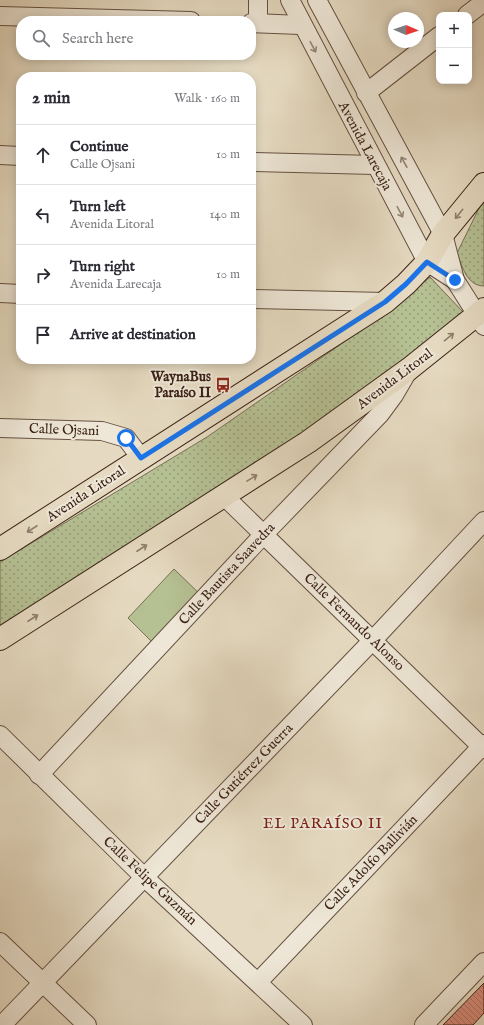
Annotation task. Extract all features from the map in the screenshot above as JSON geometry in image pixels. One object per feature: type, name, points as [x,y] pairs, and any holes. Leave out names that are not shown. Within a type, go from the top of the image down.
[{"type":"main road","name":"Avenida Litoral","points":[[0,549],[385,302],[406,284],[427,262],[443,234],[484,184]]},
{"type":"main road","name":"Avenida Litoral","points":[[0,639],[308,442],[481,317]]},
{"type":"street","points":[[256,16],[258,0]]},
{"type":"street","name":"Avenida Larecaja","points":[[290,0],[427,262],[455,280]]},
{"type":"street","name":"Avenida Larecaja","points":[[317,0],[443,234],[455,280],[481,317]]},
{"type":"street","points":[[471,12],[484,2]]},
{"type":"street","points":[[0,16],[16,16]]},
{"type":"street","points":[[256,23],[302,25]]},
{"type":"street","points":[[366,92],[436,38]]},
{"type":"street","points":[[0,155],[16,156]]},
{"type":"street","points":[[256,162],[375,165]]},
{"type":"street","points":[[0,293],[16,294]]},
{"type":"street","points":[[256,299],[385,302]]},
{"type":"street","name":"Calle Bautista Saavedra","points":[[39,775],[264,534],[380,414],[394,395],[409,369]]},
{"type":"street","name":"Calle Ojsani","points":[[0,428],[102,430],[126,438],[141,458]]},
{"type":"street","name":"Calle Fernando Alonso","points":[[224,496],[483,746]]},
{"type":"street","name":"Calle Gutiérrez Guerra","points":[[2,1025],[372,640],[484,521]]},
{"type":"street","name":"Calle Felipe Guzmán","points":[[0,735],[144,878],[303,1025]]},
{"type":"street","name":"Calle Adolfo Ballivián","points":[[258,982],[483,746]]},
{"type":"street","points":[[0,942],[87,1025]]},
{"type":"street","points":[[424,1025],[484,962]]},
{"type":"green space","points":[[484,198],[484,286],[473,283],[469,279],[463,269],[457,253]]},
{"type":"green space","points":[[430,277],[463,312],[415,354],[371,389],[0,628],[0,562],[207,437],[390,310]]},
{"type":"green space","points":[[174,569],[205,599],[158,648],[128,618]]},
{"type":"building","points":[[484,983],[484,1013],[473,1025],[443,1025]]},
{"type":"place","name":"WaynaBus Paraíso II","points":[[223,385]]},
{"type":"district","name":"EL PARAÍSO II","points":[[323,823]]},
{"type":"route","points":[[126,438],[141,458],[385,302],[406,284],[427,262],[455,280]]}]
